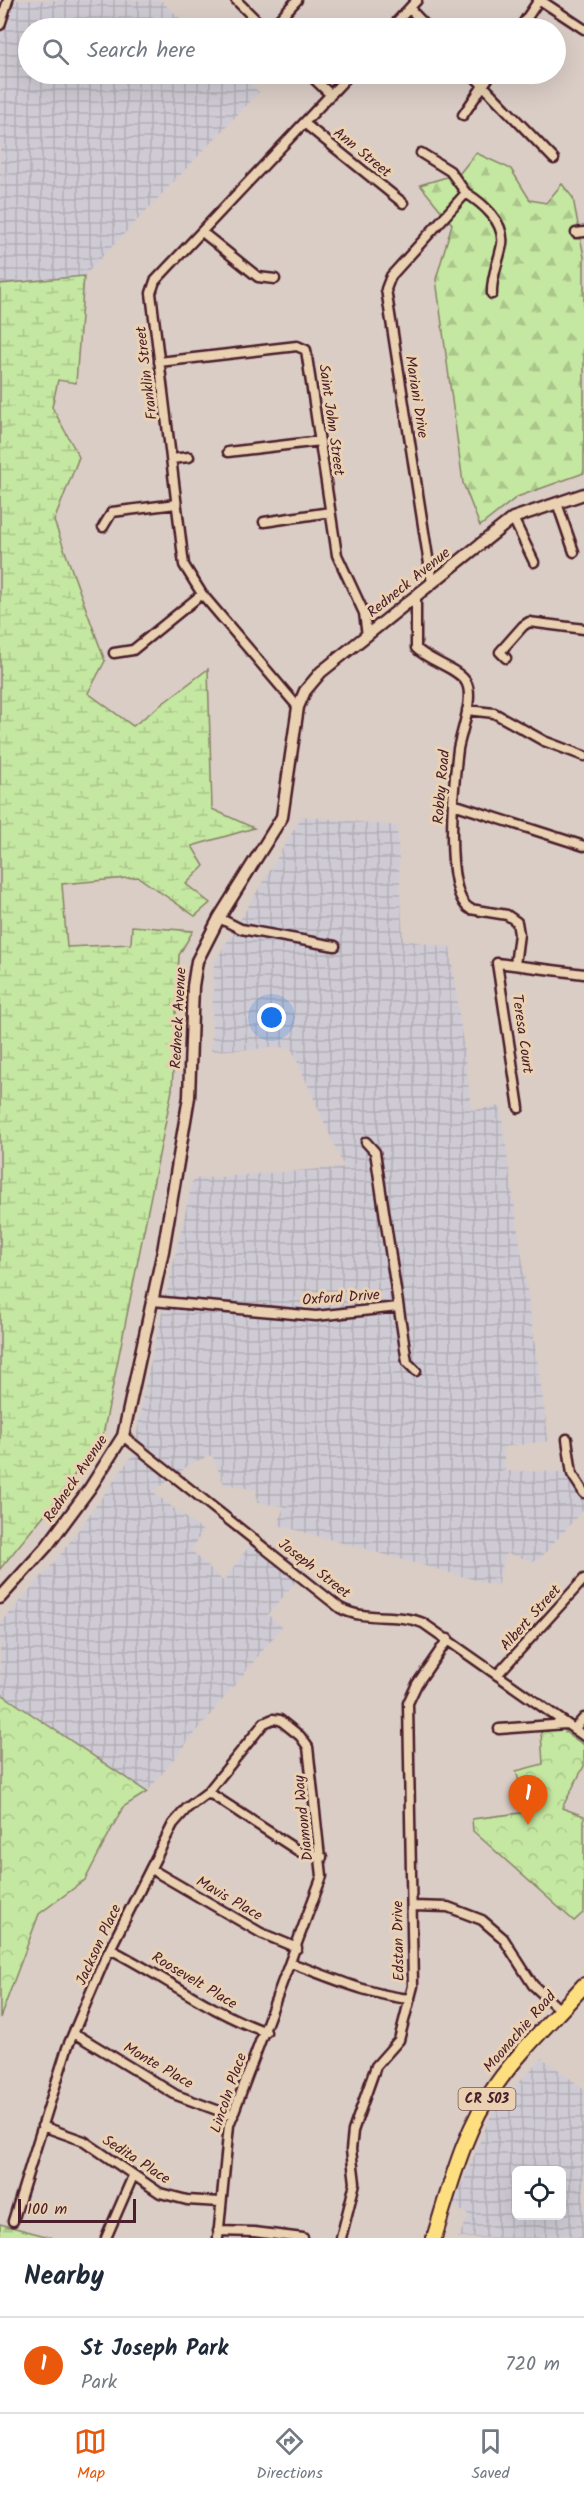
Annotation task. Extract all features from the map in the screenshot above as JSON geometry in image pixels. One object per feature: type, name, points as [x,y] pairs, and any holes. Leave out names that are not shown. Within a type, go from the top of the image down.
[{"type":"main road","name":"Moonachie Road","points":[[435,2238],[460,2158],[487,2100],[503,2075],[584,1985]]},
{"type":"street","points":[[0,25],[8,0]]},
{"type":"street","points":[[236,0],[254,18]]},
{"type":"street","points":[[280,18],[297,0]]},
{"type":"street","points":[[401,18],[417,0]]},
{"type":"street","points":[[527,18],[539,0],[584,29]]},
{"type":"street","points":[[410,9],[419,18]]},
{"type":"street","points":[[319,84],[331,95]]},
{"type":"street","name":"Franklin Street","points":[[298,707],[202,594],[184,565],[152,287],[341,84]]},
{"type":"street","points":[[463,116],[483,86],[554,159]]},
{"type":"street","name":"Ann Street","points":[[304,123],[403,203]]},
{"type":"street","points":[[421,153],[450,171],[466,193],[483,204],[497,224],[502,241],[491,280],[492,294]]},
{"type":"street","name":"Mariani Drive","points":[[432,583],[386,289],[391,276],[466,193]]},
{"type":"street","points":[[202,232],[258,277],[275,279]]},
{"type":"street","name":"Saint John Street","points":[[159,362],[302,347],[308,354],[337,555],[364,613],[367,636]]},
{"type":"street","points":[[228,452],[320,441]]},
{"type":"street","points":[[171,459],[189,457]]},
{"type":"street","name":"Redneck Avenue","points":[[0,1598],[47,1546],[90,1488],[123,1436],[153,1301],[189,1097],[194,973],[201,950],[219,918],[282,817],[298,707],[305,691],[321,672],[513,518],[584,494]]},
{"type":"street","points":[[557,503],[574,552]]},
{"type":"street","points":[[104,527],[112,512],[176,504]]},
{"type":"street","points":[[264,522],[330,512]]},
{"type":"street","points":[[513,518],[534,562]]},
{"type":"street","points":[[114,653],[134,650],[202,594]]},
{"type":"street","name":"Robby Road","points":[[416,596],[416,648],[463,678],[468,688],[467,710],[458,748],[451,828],[458,895],[465,906],[470,909],[507,915],[517,922],[519,934],[515,965]]},
{"type":"street","points":[[506,658],[500,652],[529,622],[584,629]]},
{"type":"street","points":[[467,710],[494,713],[544,741],[584,756]]},
{"type":"street","points":[[453,804],[584,846]]},
{"type":"street","points":[[219,918],[241,929],[335,946]]},
{"type":"street","name":"Teresa Court","points":[[515,965],[497,963],[519,1108]]},
{"type":"street","points":[[515,965],[584,974]]},
{"type":"street","name":"Oxford Drive","points":[[153,1301],[316,1316],[398,1307],[375,1152],[366,1142]]},
{"type":"street","points":[[398,1307],[407,1362],[416,1371]]},
{"type":"street","name":"Joseph Street","points":[[123,1436],[340,1608],[358,1615],[412,1618],[448,1639],[584,1736]]},
{"type":"street","points":[[567,1439],[584,1493]]},
{"type":"street","name":"Albert Street","points":[[497,1675],[584,1579]]},
{"type":"street","name":"Edstan Drive","points":[[341,2238],[355,2183],[351,2150],[353,2131],[376,2066],[399,2040],[414,1975],[408,1703],[417,1684],[448,1639]]},
{"type":"street","points":[[574,1729],[584,1718]]},
{"type":"street","name":"Jackson Place","points":[[13,2221],[74,2033],[110,1949],[151,1869],[180,1815],[208,1792],[264,1723],[273,1719]]},
{"type":"street","name":"Diamond Way","points":[[273,1719],[300,1736],[308,1747],[322,1857],[320,1886],[291,1963]]},
{"type":"street","points":[[499,1729],[566,1724]]},
{"type":"street","points":[[208,1792],[300,1852],[322,1857]]},
{"type":"street","name":"Mavis Place","points":[[151,1869],[261,1933],[297,1948]]},
{"type":"street","points":[[412,1906],[448,1907],[482,1920],[503,1938],[533,1985],[561,2011]]},
{"type":"street","name":"Roosevelt Place","points":[[110,1949],[208,2007],[266,2032]]},
{"type":"street","points":[[291,1963],[391,1997],[410,1999]]},
{"type":"street","name":"Lincoln Place","points":[[218,2234],[226,2148],[233,2116],[291,1963]]},
{"type":"street","name":"Monte Place","points":[[74,2033],[176,2095],[233,2116]]},
{"type":"street","name":"Sedita Place","points":[[42,2126],[84,2142],[146,2186],[174,2198],[220,2202]]},
{"type":"street","points":[[106,2238],[133,2176]]},
{"type":"street","points":[[218,2234],[254,2232],[303,2238]]},
{"type":"shaded area","points":[[0,0],[160,0],[180,18],[18,18],[18,84],[251,84],[259,92],[84,276],[0,284]]},
{"type":"shaded area","points":[[302,816],[397,826],[403,940],[450,947],[472,1110],[500,1106],[549,1441],[503,1447],[505,1471],[571,1472],[584,1489],[584,1509],[537,1562],[506,1553],[497,1586],[278,1525],[284,1506],[257,1503],[256,1490],[224,1484],[212,1455],[192,1463],[153,1492],[203,1531],[191,1550],[223,1581],[256,1537],[302,1574],[268,1615],[282,1627],[147,1792],[0,1693],[0,1624],[58,1558],[134,1453],[143,1395],[193,1179],[344,1167],[291,1047],[211,1051],[214,964]]},
{"type":"shaded area","points":[[542,2058],[584,2089],[584,2238],[458,2238],[469,2215],[453,2206],[494,2108]]},
{"type":"green space","points":[[476,153],[511,169],[530,200],[546,203],[562,184],[573,198],[584,257],[584,473],[517,497],[480,526],[463,483],[436,279],[452,224],[420,185],[460,173]]},
{"type":"green space","points":[[84,276],[76,383],[58,380],[52,407],[79,457],[54,521],[105,661],[88,693],[133,726],[208,669],[212,809],[254,828],[192,846],[204,866],[186,884],[210,903],[195,916],[138,877],[62,884],[67,947],[131,944],[132,926],[193,931],[179,955],[172,1090],[103,1435],[57,1499],[0,1569],[0,284]]},
{"type":"green space","points":[[0,1693],[147,1792],[123,1807],[85,1880],[39,1914],[0,2018]]},
{"type":"green space","points":[[569,1725],[565,1732],[584,1745],[584,1766],[562,1808],[584,1816],[584,1912],[574,1921],[473,1831],[472,1819],[528,1812],[516,1771],[543,1764],[541,1732]]},
{"type":"green space","points":[[0,2224],[53,2238],[0,2238]]},
{"type":"place","name":"St Joseph Park","points":[[528,1825]]}]
